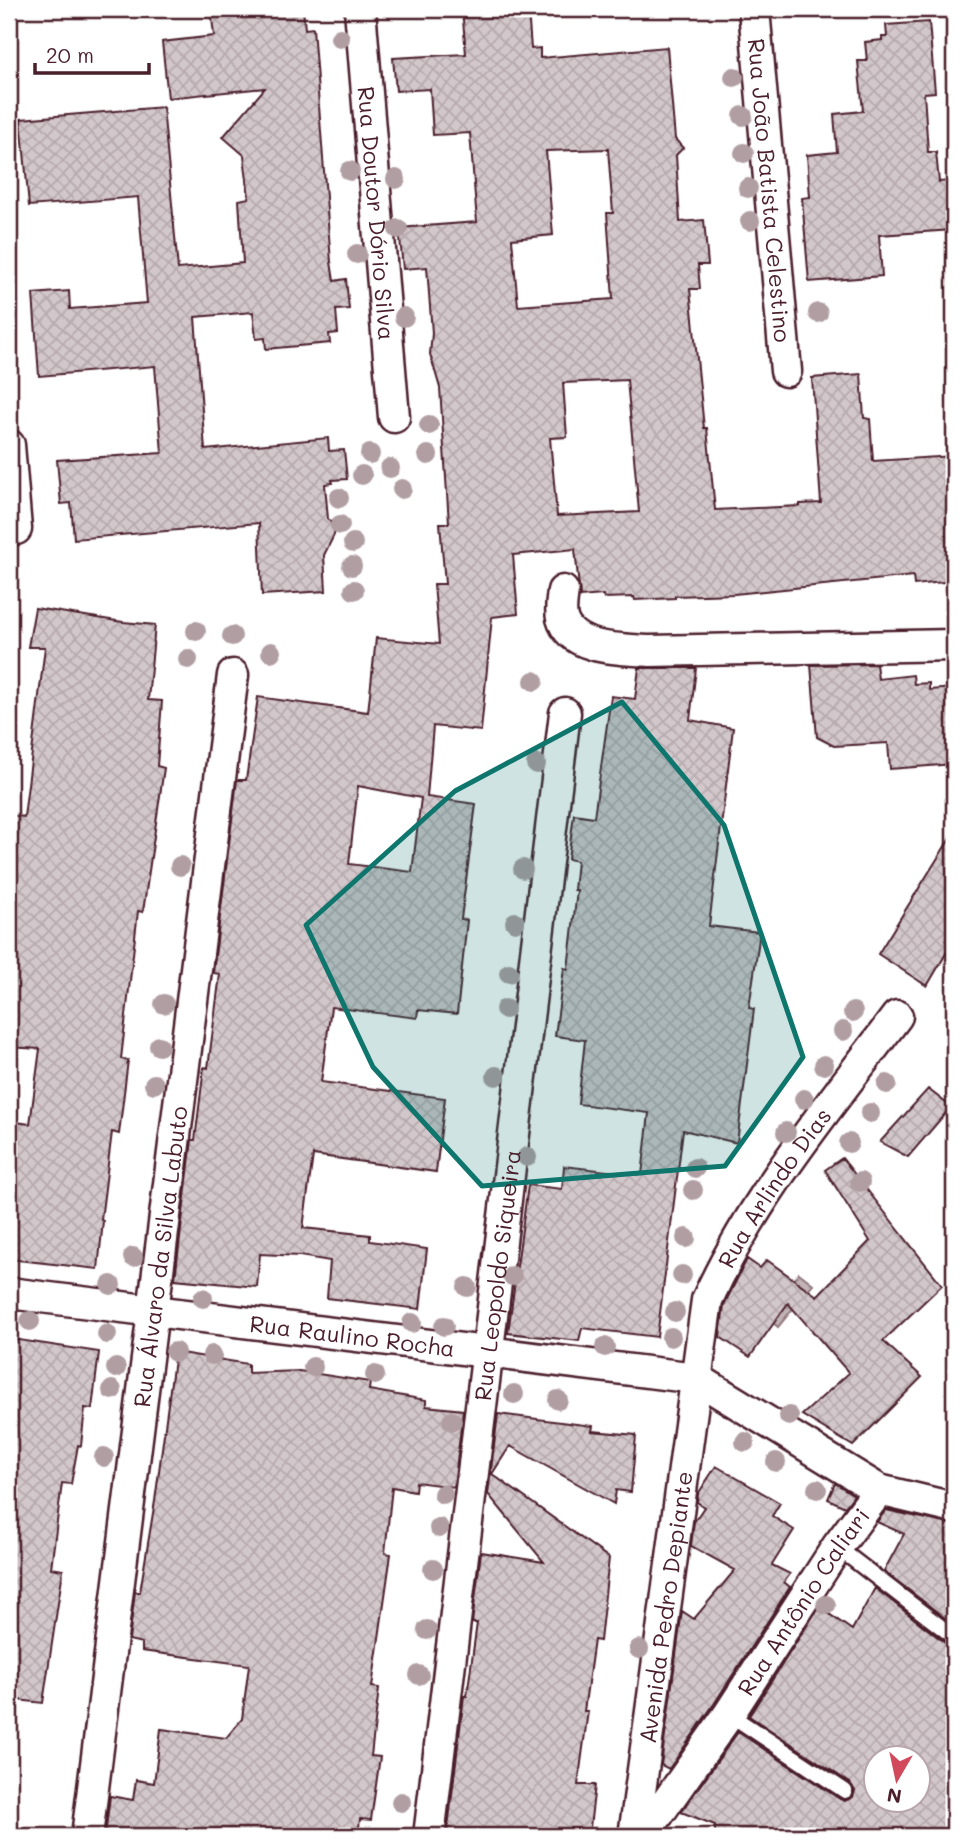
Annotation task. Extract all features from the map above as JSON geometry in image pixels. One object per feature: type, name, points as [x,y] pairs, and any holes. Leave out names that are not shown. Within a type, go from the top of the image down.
[{"type":"street","name":"Rua Doutor Dório Silva","points":[[360,9],[394,417]]},
{"type":"street","name":"Rua João Batista Celestino","points":[[754,9],[786,371]]},
{"type":"street","points":[[9,444],[16,529]]},
{"type":"street","points":[[562,591],[562,616],[573,636],[613,648],[650,651],[954,645]]},
{"type":"street","name":"Rua Álvaro da Silva Labuto","points":[[87,1836],[233,675]]},
{"type":"street","name":"Rua Leopoldo Siqueira","points":[[429,1836],[565,713]]},
{"type":"street","name":"Rua Arlindo Dias","points":[[696,1378],[707,1300],[725,1259],[805,1140],[897,1016]]},
{"type":"street","name":"Rua Raulino Rocha","points":[[9,1293],[696,1378]]},
{"type":"street","points":[[696,1378],[879,1490],[954,1508]]},
{"type":"street","name":"Avenida Pedro Depiante","points":[[634,1836],[696,1378]]},
{"type":"street","name":"Rua Antônio Caliari","points":[[643,1836],[729,1714],[837,1547],[879,1490]]},
{"type":"lane","points":[[837,1547],[954,1637]]},
{"type":"lane","name":"Rua Antônio Caliari","points":[[729,1714],[845,1791]]},
{"type":"highlighted area","points":[[622,702],[724,825],[803,1057],[725,1166],[482,1186],[373,1067],[306,925],[455,791]]},
{"type":"water","points":[[799,1273],[813,1284],[778,1327],[765,1316]]},
{"type":"building","points":[[211,9],[303,9],[305,29],[313,28],[331,262],[334,281],[346,279],[349,309],[336,310],[338,333],[329,334],[330,343],[266,349],[265,338],[256,339],[253,312],[195,317],[205,450],[328,438],[329,451],[344,450],[347,479],[332,480],[333,483],[325,484],[328,519],[334,527],[334,535],[324,555],[326,591],[262,595],[259,523],[74,539],[71,503],[61,504],[57,460],[162,453],[155,366],[39,376],[33,294],[69,291],[70,309],[147,303],[138,197],[29,206],[21,119],[163,107],[178,269],[243,263],[239,200],[249,198],[244,155],[223,137],[265,88],[168,98],[162,42],[214,36]]},
{"type":"building","points":[[462,9],[528,9],[531,49],[540,48],[540,58],[667,47],[675,139],[683,148],[676,155],[680,222],[704,220],[708,265],[698,265],[700,289],[690,289],[715,510],[821,503],[812,378],[861,374],[864,418],[870,419],[873,461],[954,456],[954,581],[914,585],[913,576],[675,598],[635,600],[634,597],[604,598],[603,595],[580,597],[575,549],[513,555],[518,614],[492,617],[481,731],[433,726],[427,797],[476,804],[461,919],[467,920],[457,1014],[418,1010],[417,1018],[331,1007],[321,1082],[445,1098],[436,1172],[313,1155],[303,1228],[370,1235],[370,1241],[427,1249],[420,1309],[327,1298],[330,1261],[300,1256],[260,1254],[257,1287],[175,1279],[192,1140],[195,1140],[204,1067],[208,1068],[220,974],[213,973],[237,780],[246,780],[258,697],[368,712],[376,638],[439,644],[434,584],[445,584],[440,523],[449,523],[440,388],[430,354],[432,333],[427,267],[403,269],[399,228],[477,222],[470,133],[433,135],[430,89],[396,91],[393,58],[466,54]],"holes":[[[608,149],[613,213],[607,213],[613,299],[518,306],[512,239],[553,235],[546,151]],[[627,380],[639,512],[557,516],[550,438],[567,437],[563,383]],[[358,786],[421,798],[412,872],[349,864]]]},
{"type":"building","points":[[929,22],[935,92],[924,93],[928,152],[936,152],[939,182],[949,181],[953,230],[879,235],[882,276],[809,282],[802,198],[810,197],[807,155],[837,152],[834,114],[863,111],[858,61],[867,61],[865,42],[887,37],[886,25]]},
{"type":"building","points":[[35,608],[155,625],[148,700],[162,701],[157,766],[164,768],[143,912],[138,911],[121,1059],[128,1060],[119,1134],[112,1132],[98,1269],[9,1259],[9,1121],[30,1124],[40,1049],[9,1047],[9,815],[24,817],[45,647],[28,647]]},
{"type":"building","points":[[876,664],[878,679],[913,675],[914,684],[929,683],[929,690],[954,688],[954,764],[890,769],[888,743],[834,746],[817,737],[811,665]]},
{"type":"building","points":[[639,668],[696,668],[690,720],[733,728],[709,926],[760,932],[749,1008],[754,1009],[737,1143],[683,1130],[657,1337],[582,1328],[579,1341],[508,1333],[528,1185],[562,1189],[564,1166],[642,1175],[649,1113],[578,1104],[585,1040],[555,1036],[564,968],[568,969],[577,890],[574,890],[577,861],[568,859],[574,814],[594,817],[611,696],[635,699]]},
{"type":"building","points":[[954,832],[954,940],[927,986],[878,954]]},
{"type":"building","points":[[928,1089],[951,1107],[908,1157],[880,1142]]},
{"type":"building","points":[[842,1158],[942,1285],[883,1341],[922,1377],[853,1446],[802,1415],[849,1373],[788,1303],[750,1357],[720,1337],[724,1305],[747,1259],[760,1268],[767,1260],[817,1296],[870,1241],[825,1170]]},
{"type":"building","points":[[12,1339],[99,1352],[92,1409],[85,1408],[81,1446],[78,1445],[71,1484],[62,1483],[51,1568],[63,1570],[43,1703],[9,1699],[9,1361]]},
{"type":"building","points":[[175,1352],[248,1364],[248,1373],[299,1371],[370,1382],[369,1390],[426,1400],[426,1406],[463,1410],[454,1487],[416,1482],[415,1491],[392,1487],[385,1553],[391,1554],[372,1687],[379,1688],[371,1756],[380,1757],[371,1820],[360,1819],[358,1836],[105,1836],[110,1796],[133,1800],[136,1780],[154,1783],[161,1729],[226,1738],[242,1719],[249,1665],[142,1651],[142,1643],[129,1640],[135,1592],[140,1592],[155,1501]]},
{"type":"building","points":[[498,1414],[593,1426],[592,1431],[636,1435],[631,1492],[616,1490],[614,1504],[510,1446],[492,1474],[609,1558],[600,1641],[594,1640],[584,1711],[588,1711],[578,1785],[595,1785],[589,1836],[447,1836],[464,1696],[467,1696],[477,1623],[472,1623],[481,1552],[544,1562],[488,1494]]},
{"type":"building","points":[[716,1466],[780,1503],[772,1516],[794,1530],[772,1565],[790,1574],[784,1582],[790,1587],[669,1769],[661,1765],[682,1611],[694,1619],[735,1570],[691,1546],[694,1522],[704,1507],[697,1502],[698,1494]]},
{"type":"building","points":[[835,1483],[854,1495],[845,1507],[828,1499]]},
{"type":"building","points":[[886,1510],[954,1525],[954,1625],[884,1571],[904,1534],[877,1522]]},
{"type":"building","points":[[875,1588],[948,1645],[954,1646],[954,1836],[715,1836],[715,1825],[681,1812],[738,1732],[840,1799],[845,1801],[853,1797],[855,1791],[850,1783],[749,1716],[819,1607],[852,1630]]}]
